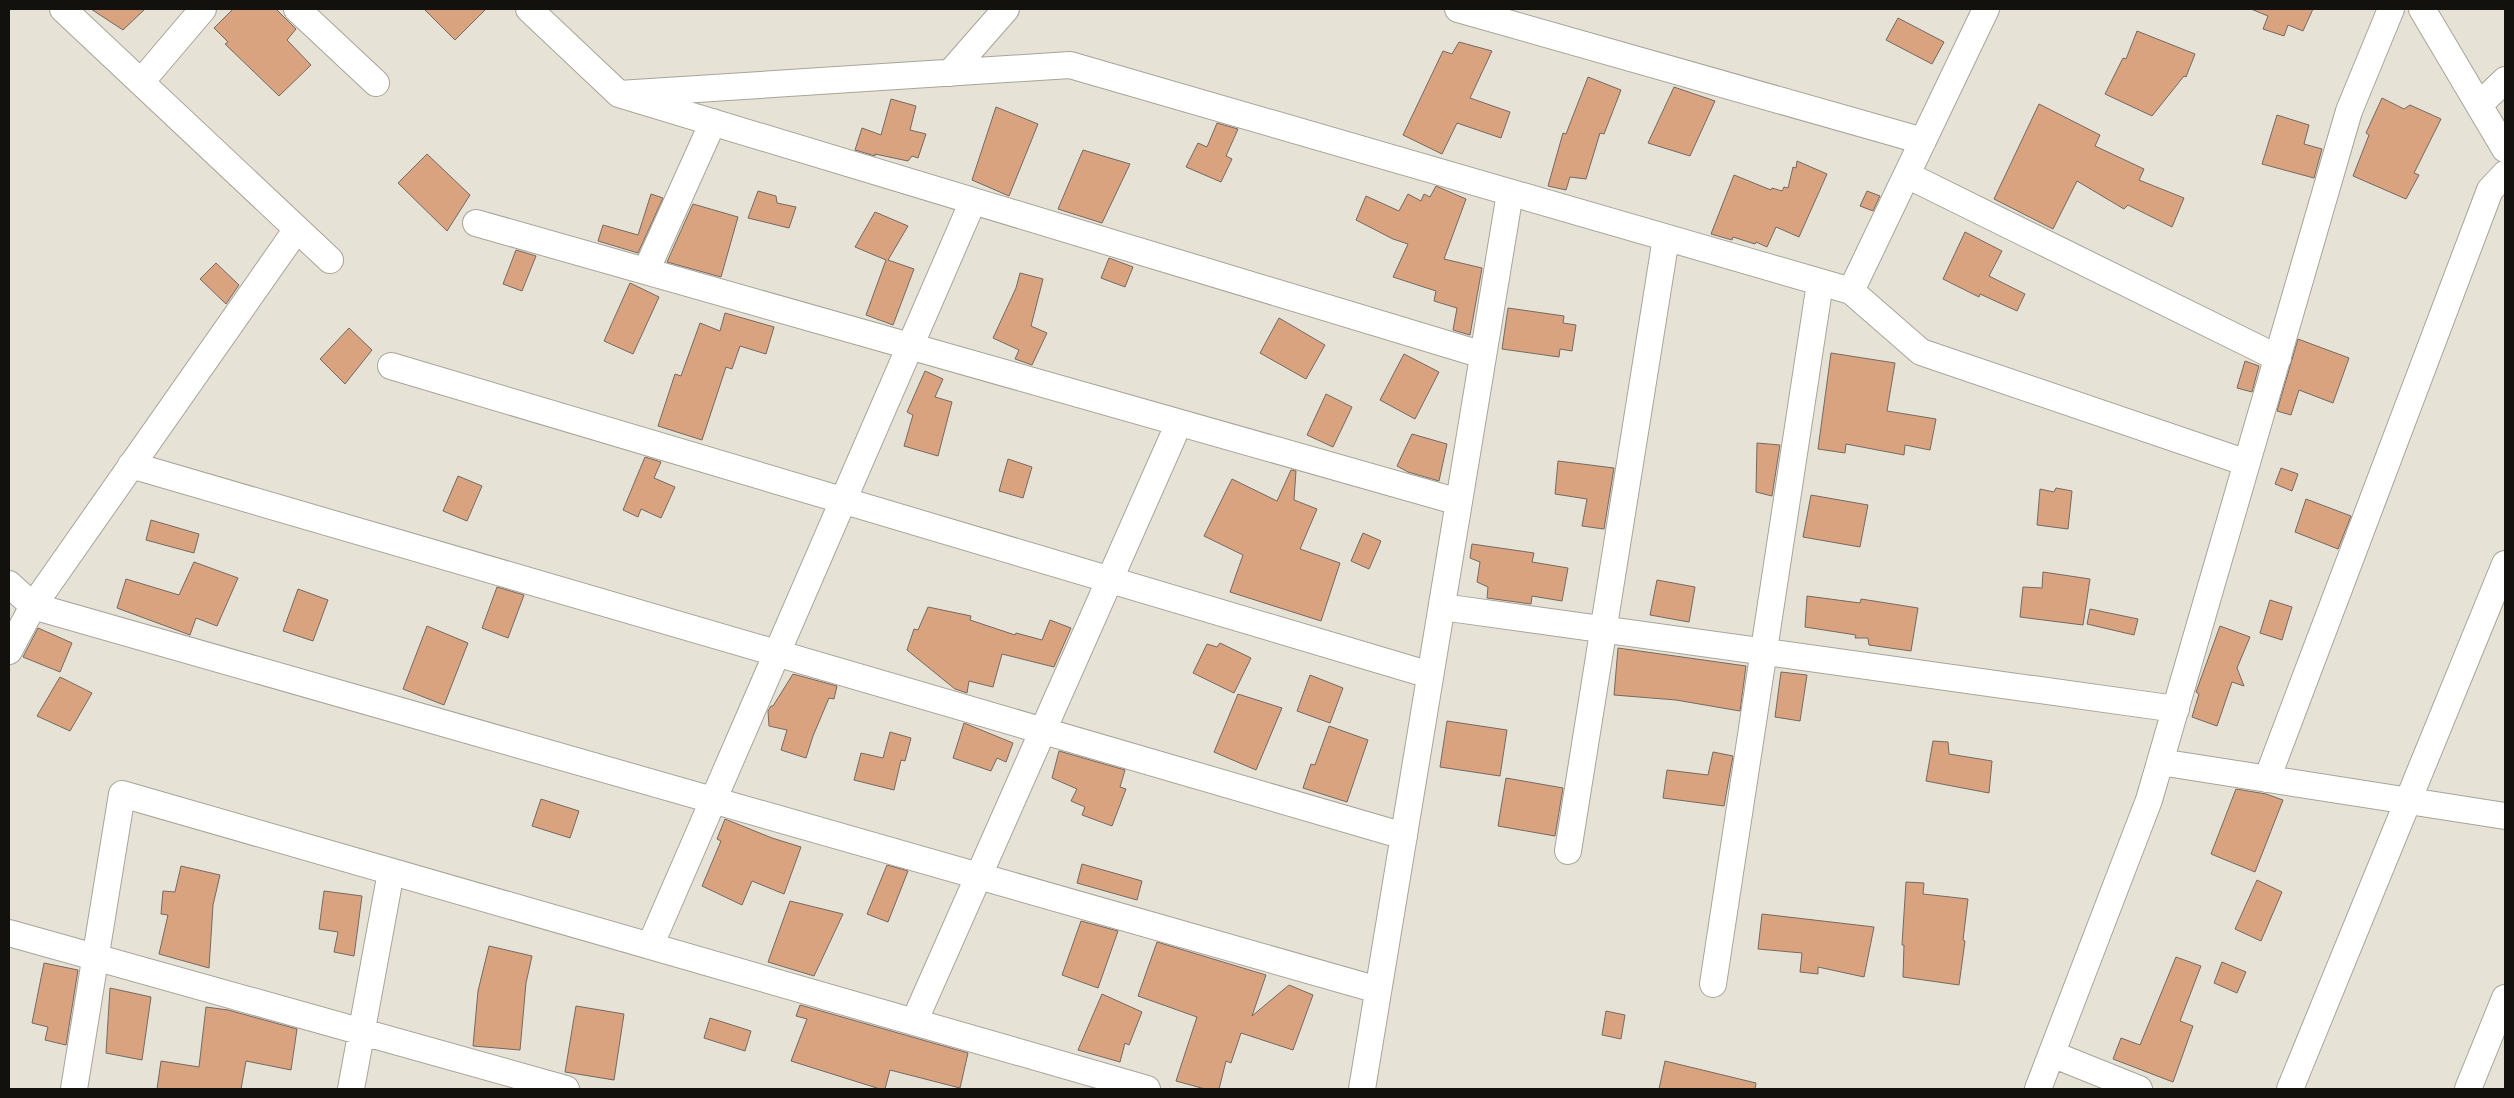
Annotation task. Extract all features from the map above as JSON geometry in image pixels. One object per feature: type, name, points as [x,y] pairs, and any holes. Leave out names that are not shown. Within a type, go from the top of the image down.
[{"type":"street","points":[[63,9],[330,260]]},
{"type":"street","points":[[141,82],[203,9]]},
{"type":"street","points":[[297,9],[376,83]]},
{"type":"street","points":[[529,9],[618,94],[1483,355]]},
{"type":"street","points":[[950,73],[1006,9]]},
{"type":"street","points":[[1458,9],[1923,141]]},
{"type":"street","points":[[1851,291],[1986,9]]},
{"type":"street","points":[[2038,1089],[2149,800],[2349,111],[2391,9]]},
{"type":"street","points":[[2422,9],[2505,149]]},
{"type":"street","points":[[618,94],[1070,65],[1851,291],[1921,352],[2247,463]]},
{"type":"street","points":[[2479,105],[2505,80]]},
{"type":"street","points":[[646,272],[713,122]]},
{"type":"street","points":[[2267,779],[2490,190],[2505,174]]},
{"type":"street","points":[[1907,175],[2278,358]]},
{"type":"street","points":[[1362,1089],[1510,192]]},
{"type":"street","points":[[650,946],[973,201]]},
{"type":"street","points":[[476,223],[1459,502]]},
{"type":"street","points":[[9,651],[33,606],[297,228]]},
{"type":"street","points":[[1568,851],[1666,238]]},
{"type":"street","points":[[1713,984],[1820,283]]},
{"type":"street","points":[[391,366],[1430,674]]},
{"type":"street","points":[[914,1022],[1179,423]]},
{"type":"street","points":[[131,465],[1404,836]]},
{"type":"street","points":[[2290,1089],[2505,564]]},
{"type":"street","points":[[9,584],[33,606],[1378,990]]},
{"type":"street","points":[[1442,606],[2176,709]]},
{"type":"street","points":[[2160,762],[2505,816]]},
{"type":"street","points":[[74,1089],[122,794],[1147,1089]]},
{"type":"street","points":[[351,1089],[391,872]]},
{"type":"street","points":[[9,933],[566,1089]]},
{"type":"street","points":[[2468,1089],[2505,998]]},
{"type":"street","points":[[2052,1054],[2138,1089]]},
{"type":"building","points":[[91,9],[145,9],[123,30]]},
{"type":"building","points":[[233,9],[276,9],[296,29],[287,40],[311,65],[279,96],[225,44],[228,42],[214,28]]},
{"type":"building","points":[[424,9],[486,9],[455,40]]},
{"type":"building","points":[[2251,9],[2313,9],[2303,31],[2288,25],[2284,36],[2263,29],[2268,16]]},
{"type":"building","points":[[1898,18],[1944,42],[1932,64],[1886,40]]},
{"type":"building","points":[[2137,31],[2195,54],[2186,77],[2184,76],[2152,116],[2105,94],[2123,58],[2126,59]]},
{"type":"building","points":[[1459,42],[1492,51],[1470,98],[1510,112],[1501,138],[1457,123],[1442,154],[1403,135],[1443,51],[1452,54]]},
{"type":"building","points":[[1588,77],[1621,90],[1604,134],[1600,133],[1586,179],[1570,177],[1566,190],[1548,186],[1563,133],[1566,134]]},
{"type":"building","points":[[1674,87],[1715,101],[1690,156],[1648,143]]},
{"type":"building","points":[[2382,98],[2404,109],[2410,105],[2441,119],[2414,173],[2419,175],[2406,199],[2353,176],[2369,135],[2366,133]]},
{"type":"building","points":[[891,99],[916,106],[910,130],[926,134],[918,158],[912,156],[908,161],[875,154],[875,156],[855,150],[862,128],[881,135]]},
{"type":"building","points":[[2039,104],[2100,135],[2095,146],[2144,169],[2139,180],[2184,198],[2172,227],[2128,205],[2124,209],[2077,181],[2053,229],[1994,199]]},
{"type":"building","points":[[996,107],[1038,124],[1009,196],[972,180]]},
{"type":"building","points":[[2277,115],[2309,125],[2304,144],[2322,149],[2314,178],[2262,164]]},
{"type":"building","points":[[1217,123],[1238,129],[1226,156],[1232,159],[1221,182],[1186,167],[1198,143],[1207,147]]},
{"type":"building","points":[[1083,150],[1130,164],[1102,223],[1058,209]]},
{"type":"building","points":[[427,154],[470,195],[447,231],[398,183]]},
{"type":"building","points":[[1797,161],[1827,174],[1799,237],[1776,227],[1767,247],[1756,242],[1755,244],[1733,237],[1732,240],[1711,234],[1734,175],[1771,190],[1772,188],[1782,191],[1784,187],[1788,188],[1793,167],[1796,168]]},
{"type":"building","points":[[1436,186],[1466,199],[1444,259],[1482,268],[1470,335],[1453,330],[1457,308],[1434,301],[1436,291],[1393,277],[1408,244],[1393,239],[1356,220],[1366,196],[1399,211],[1408,194],[1421,201],[1424,194],[1430,197]]},
{"type":"building","points":[[758,191],[776,196],[777,203],[796,207],[789,228],[748,218]]},
{"type":"building","points":[[1867,191],[1880,196],[1873,211],[1860,206]]},
{"type":"building","points":[[651,194],[663,198],[638,253],[598,241],[603,225],[638,235]]},
{"type":"building","points":[[693,204],[738,217],[721,277],[667,262]]},
{"type":"building","points":[[875,212],[908,226],[888,260],[914,269],[893,325],[866,315],[886,260],[855,247]]},
{"type":"building","points":[[1965,232],[2002,251],[1989,276],[2025,294],[2017,311],[1980,294],[1979,297],[1943,279]]},
{"type":"building","points":[[516,250],[536,256],[522,291],[503,284]]},
{"type":"building","points":[[1109,258],[1133,267],[1125,287],[1101,278]]},
{"type":"building","points":[[216,263],[239,285],[226,304],[200,279]]},
{"type":"building","points":[[1020,273],[1043,279],[1031,326],[1047,333],[1032,365],[1015,359],[1019,350],[993,338],[1016,288]]},
{"type":"building","points":[[630,283],[659,297],[633,354],[604,341]]},
{"type":"building","points":[[1508,308],[1564,316],[1563,323],[1576,325],[1572,351],[1560,349],[1559,357],[1502,349]]},
{"type":"building","points":[[725,313],[774,327],[766,354],[740,346],[732,369],[726,367],[702,440],[658,426],[675,374],[681,376],[700,323],[720,331]]},
{"type":"building","points":[[1279,318],[1325,345],[1306,379],[1260,353]]},
{"type":"building","points":[[349,328],[372,350],[345,384],[320,359]]},
{"type":"building","points":[[2298,339],[2349,358],[2333,403],[2299,390],[2291,415],[2277,411]]},
{"type":"building","points":[[1831,353],[1895,363],[1887,411],[1936,419],[1930,450],[1905,445],[1904,455],[1846,444],[1845,453],[1818,449]]},
{"type":"building","points":[[1404,354],[1439,372],[1415,419],[1380,400]]},
{"type":"building","points":[[2245,361],[2259,366],[2252,392],[2237,388]]},
{"type":"building","points":[[925,371],[943,379],[935,397],[952,402],[938,456],[904,446],[913,415],[907,412]]},
{"type":"building","points":[[1326,394],[1352,407],[1333,447],[1307,435]]},
{"type":"building","points":[[1412,434],[1447,444],[1439,481],[1408,472],[1397,466]]},
{"type":"building","points":[[1757,443],[1780,445],[1772,496],[1756,492]]},
{"type":"building","points":[[645,457],[661,462],[654,478],[675,487],[661,518],[641,509],[638,517],[623,510]]},
{"type":"building","points":[[1008,459],[1032,467],[1023,498],[999,491]]},
{"type":"building","points":[[1558,461],[1614,468],[1604,529],[1582,526],[1587,499],[1555,494]]},
{"type":"building","points":[[2281,468],[2298,474],[2292,491],[2275,484]]},
{"type":"building","points":[[1291,470],[1296,471],[1294,500],[1317,509],[1300,549],[1340,563],[1321,621],[1230,592],[1243,555],[1204,536],[1232,479],[1277,501]]},
{"type":"building","points":[[458,476],[482,486],[467,521],[443,511]]},
{"type":"building","points":[[2056,488],[2072,491],[2068,529],[2037,525],[2040,489],[2054,492]]},
{"type":"building","points":[[1811,495],[1868,505],[1860,547],[1803,537]]},
{"type":"building","points":[[2306,499],[2351,516],[2338,549],[2295,532]]},
{"type":"building","points":[[151,520],[199,534],[194,553],[146,540]]},
{"type":"building","points":[[1363,533],[1381,541],[1369,569],[1351,561]]},
{"type":"building","points":[[1472,544],[1534,553],[1532,562],[1568,568],[1562,601],[1532,596],[1531,604],[1487,598],[1488,587],[1477,582],[1480,562],[1470,558]]},
{"type":"building","points":[[194,562],[238,578],[217,626],[196,618],[190,635],[117,608],[126,579],[179,595]]},
{"type":"building","points":[[2043,572],[2090,579],[2083,625],[2020,617],[2023,587],[2042,588]]},
{"type":"building","points":[[1657,580],[1695,587],[1689,622],[1650,615]]},
{"type":"building","points":[[497,587],[524,595],[508,638],[482,628]]},
{"type":"building","points":[[298,589],[328,600],[313,641],[283,631]]},
{"type":"building","points":[[1807,596],[1860,603],[1861,599],[1918,608],[1911,651],[1869,645],[1868,638],[1855,638],[1856,635],[1805,627]]},
{"type":"building","points":[[2270,600],[2292,607],[2282,640],[2260,633]]},
{"type":"building","points":[[928,607],[971,616],[970,620],[1015,635],[1016,633],[1042,640],[1050,620],[1071,628],[1054,667],[1002,654],[993,687],[969,681],[967,693],[955,689],[907,650],[914,629],[918,630]]},
{"type":"building","points":[[2090,609],[2138,619],[2134,635],[2087,624]]},
{"type":"building","points":[[427,626],[468,643],[444,705],[403,689]]},
{"type":"building","points":[[2220,626],[2250,637],[2237,668],[2244,686],[2232,682],[2217,726],[2192,717],[2199,694],[2196,692]]},
{"type":"building","points":[[38,628],[72,643],[60,672],[23,657]]},
{"type":"building","points":[[1220,643],[1251,658],[1234,693],[1193,673],[1207,644],[1217,647]]},
{"type":"building","points":[[1618,648],[1746,666],[1740,711],[1676,700],[1614,695]]},
{"type":"building","points":[[1781,672],[1807,675],[1800,721],[1775,717]]},
{"type":"building","points":[[793,674],[837,686],[834,699],[829,698],[806,758],[781,750],[787,730],[769,726],[768,711]]},
{"type":"building","points":[[1310,675],[1343,688],[1330,723],[1297,711]]},
{"type":"building","points":[[60,677],[92,693],[70,731],[37,716]]},
{"type":"building","points":[[1238,694],[1282,708],[1256,770],[1214,752]]},
{"type":"building","points":[[1447,721],[1507,730],[1500,776],[1440,767]]},
{"type":"building","points":[[964,723],[1013,743],[1006,762],[997,758],[991,771],[953,758]]},
{"type":"building","points":[[1329,726],[1368,740],[1347,802],[1303,788],[1311,764],[1315,765]]},
{"type":"building","points":[[890,732],[911,738],[905,761],[901,760],[894,790],[854,780],[861,753],[883,758]]},
{"type":"building","points":[[1933,741],[1948,742],[1949,754],[1992,761],[1989,793],[1926,781]]},
{"type":"building","points":[[1059,751],[1125,770],[1120,787],[1126,789],[1112,826],[1082,815],[1085,807],[1071,801],[1077,789],[1052,778]]},
{"type":"building","points":[[1713,752],[1733,756],[1724,806],[1663,798],[1667,770],[1708,775]]},
{"type":"building","points":[[1506,778],[1563,788],[1555,836],[1498,826]]},
{"type":"building","points":[[2236,789],[2266,794],[2283,800],[2255,872],[2211,854]]},
{"type":"building","points":[[541,799],[579,811],[570,838],[532,826]]},
{"type":"building","points":[[725,819],[772,838],[801,847],[784,894],[752,881],[742,905],[702,886],[721,841],[717,839]]},
{"type":"building","points":[[1082,864],[1142,881],[1137,900],[1077,883]]},
{"type":"building","points":[[887,865],[908,871],[888,922],[867,914]]},
{"type":"building","points":[[181,866],[220,875],[213,905],[209,968],[159,954],[168,915],[161,914],[163,891],[175,892]]},
{"type":"building","points":[[2257,880],[2282,892],[2261,941],[2235,929]]},
{"type":"building","points":[[1906,882],[1924,883],[1923,894],[1968,899],[1959,985],[1903,977],[1904,945],[1902,945]]},
{"type":"building","points":[[324,891],[362,896],[354,956],[334,952],[338,932],[319,929]]},
{"type":"building","points":[[790,901],[843,914],[814,976],[768,962]]},
{"type":"building","points":[[1762,914],[1874,927],[1864,977],[1818,967],[1818,974],[1800,972],[1802,953],[1758,949]]},
{"type":"building","points":[[1081,921],[1118,931],[1098,988],[1062,975]]},
{"type":"building","points":[[1157,942],[1266,975],[1252,1016],[1289,985],[1313,995],[1293,1050],[1241,1033],[1231,1063],[1226,1061],[1219,1089],[1205,1089],[1176,1081],[1197,1017],[1138,996]]},
{"type":"building","points":[[489,946],[532,956],[526,983],[520,1050],[473,1046],[478,991]]},
{"type":"building","points":[[2176,957],[2201,966],[2180,1021],[2193,1026],[2173,1082],[2113,1059],[2121,1038],[2140,1045]]},
{"type":"building","points":[[2222,962],[2246,972],[2237,993],[2214,983]]},
{"type":"building","points":[[44,963],[78,970],[66,1045],[45,1040],[48,1027],[32,1023]]},
{"type":"building","points":[[110,988],[151,997],[142,1060],[106,1053]]},
{"type":"building","points":[[1102,994],[1142,1012],[1129,1045],[1125,1043],[1120,1062],[1078,1050]]},
{"type":"building","points":[[800,1005],[968,1053],[960,1088],[890,1070],[885,1089],[880,1089],[791,1061],[807,1019],[796,1016]]},
{"type":"building","points":[[576,1006],[624,1014],[614,1080],[565,1072]]},
{"type":"building","points":[[206,1007],[228,1010],[297,1029],[291,1070],[246,1061],[241,1089],[157,1089],[161,1061],[199,1067]]},
{"type":"building","points":[[1606,1011],[1625,1015],[1621,1039],[1602,1035]]},
{"type":"building","points":[[710,1018],[751,1031],[745,1051],[704,1038]]},
{"type":"building","points":[[1665,1061],[1756,1083],[1755,1089],[1659,1089]]}]
